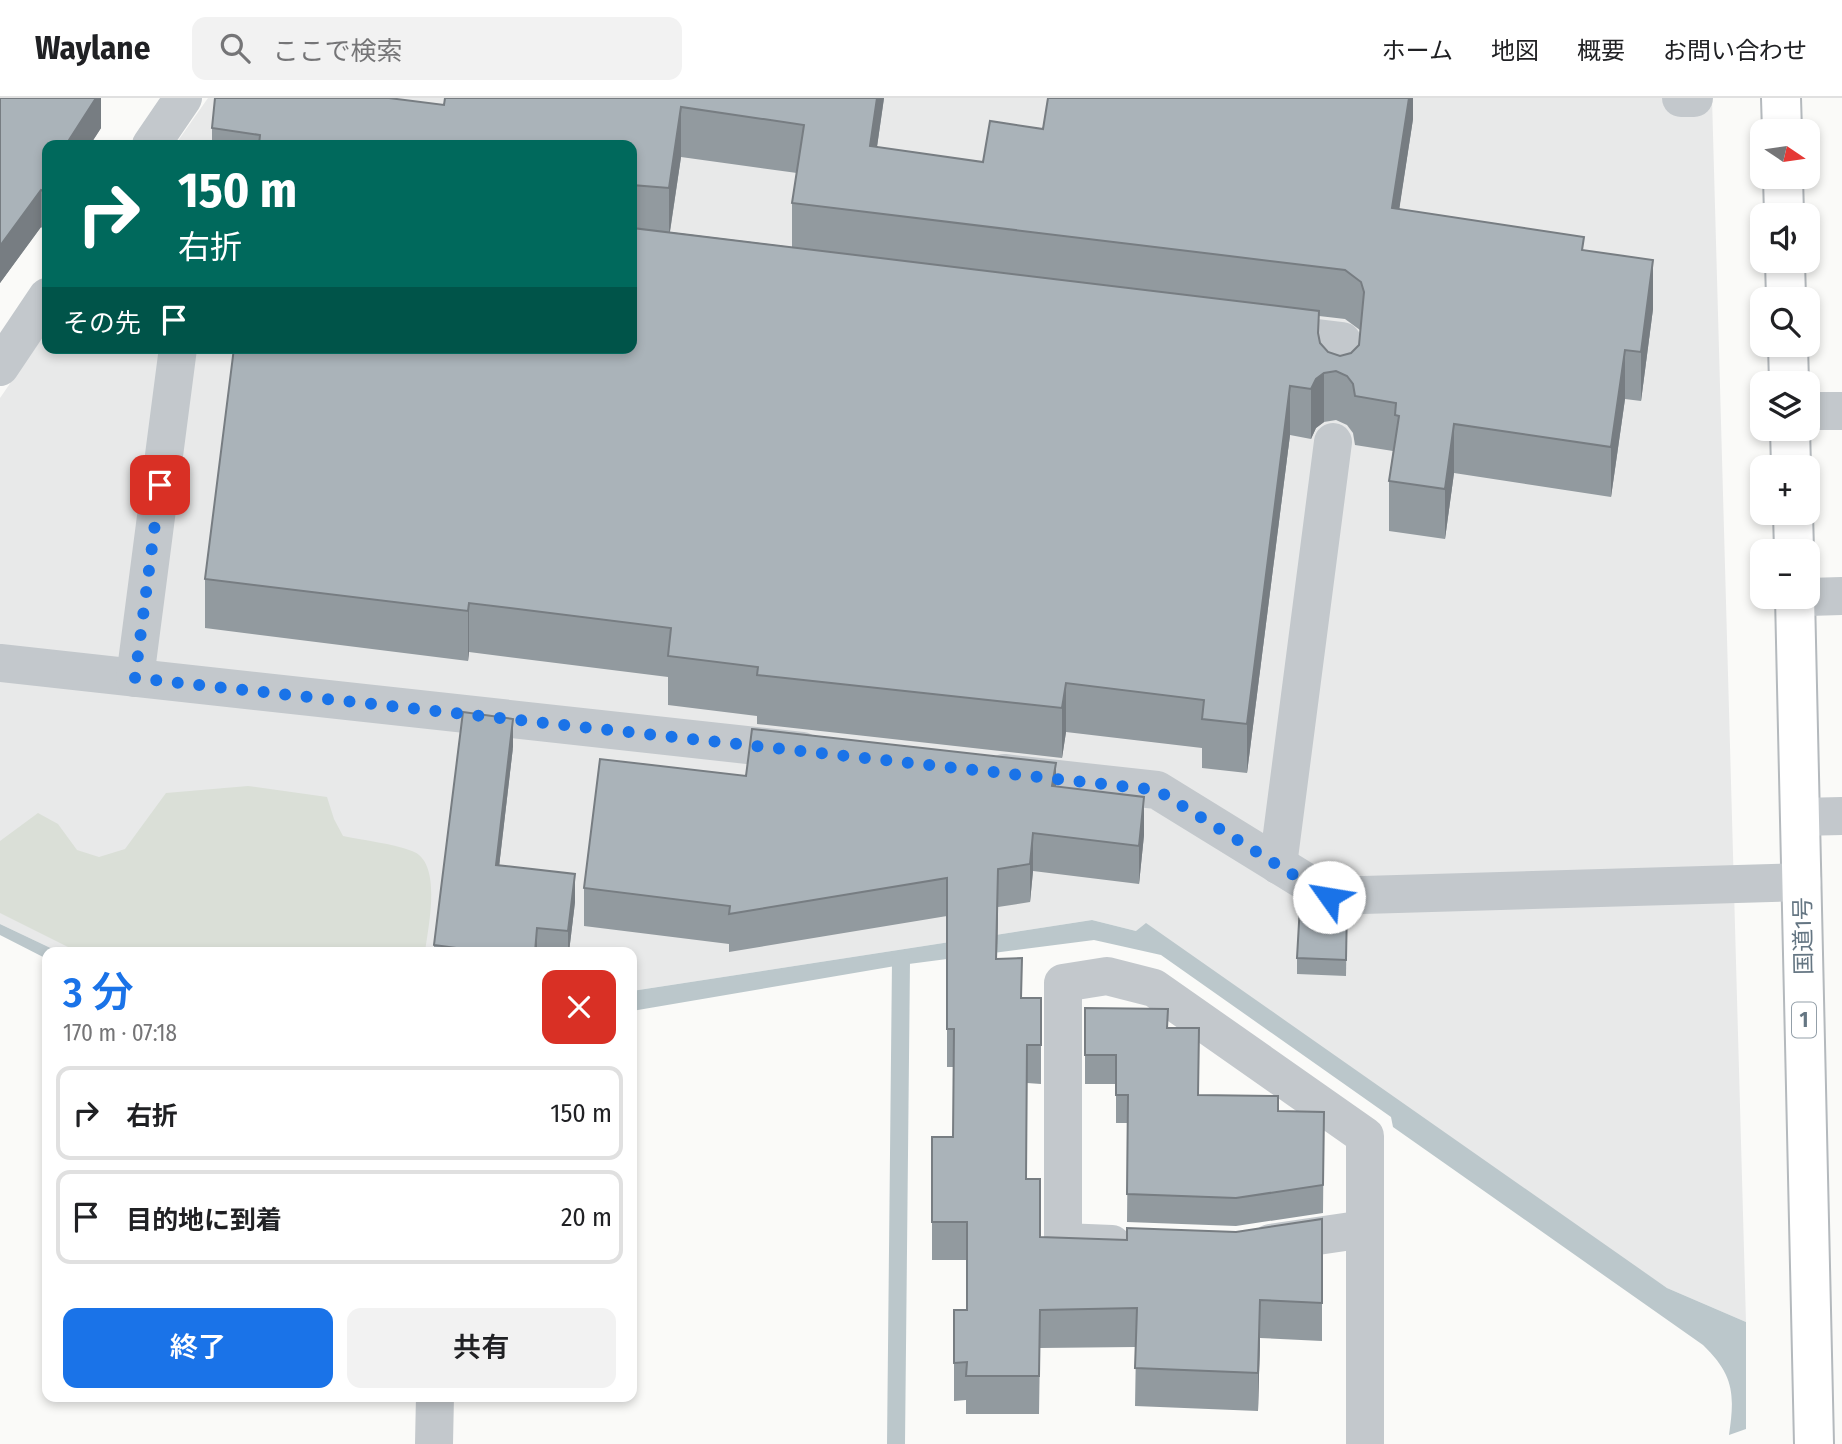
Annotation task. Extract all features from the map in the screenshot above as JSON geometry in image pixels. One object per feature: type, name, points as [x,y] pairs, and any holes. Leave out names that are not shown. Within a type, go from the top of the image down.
[{"type":"highway","points":[[1781,98],[1782,119]]},
{"type":"highway","name":"国道1号","points":[[1797,609],[1814,1444]]},
{"type":"street","points":[[154,140],[183,98]]},
{"type":"street","points":[[1681,98],[1694,98]]},
{"type":"street","points":[[0,367],[42,304]]},
{"type":"street","points":[[1232,328],[1342,341],[1340,383]]},
{"type":"street","points":[[135,678],[177,354]]},
{"type":"street","points":[[1820,411],[1842,411]]},
{"type":"street","points":[[1278,865],[1333,442]]},
{"type":"street","points":[[1820,597],[1842,596]]},
{"type":"street","points":[[0,663],[840,755]]},
{"type":"street","points":[[964,769],[1157,790],[1329,897],[1801,882]]},
{"type":"street","points":[[1800,817],[1842,816]]},
{"type":"street","points":[[1143,1245],[1063,1242],[1063,983],[1107,976],[1154,988],[1365,1136],[1365,1444]]},
{"type":"street","points":[[1237,1248],[1365,1229]]},
{"type":"street","points":[[434,1444],[435,1402]]},
{"type":"shaded area","points":[[208,98],[1712,98],[1746,1322],[1667,1288],[1136,931],[1092,920],[637,990],[637,947],[48,947],[0,924],[0,398],[42,337],[42,354],[637,354],[637,140],[179,140]]},
{"type":"shaded area","points":[[248,786],[327,797],[343,836],[404,848],[422,857],[431,881],[426,947],[68,947],[0,913],[0,841],[38,813],[58,824],[77,850],[99,857],[125,849],[166,793]]},
{"type":"shaded area","points":[[1092,920],[1136,931],[1146,923],[1667,1288],[1746,1322],[1746,1429],[1729,1435],[1732,1408],[1730,1386],[1721,1366],[1703,1345],[1393,1127],[1391,1117],[1161,955],[1094,940],[901,965],[637,1010],[637,990]]},
{"type":"shaded area","points":[[0,924],[48,947],[42,947],[42,956],[0,935]]},
{"type":"building","points":[[0,98],[96,98],[69,140],[42,140],[42,190],[0,246]]},
{"type":"building","points":[[215,98],[389,98],[444,105],[445,98],[877,98],[870,146],[983,162],[990,121],[1043,129],[1048,98],[1409,98],[1392,208],[1584,237],[1582,250],[1653,260],[1641,352],[1625,350],[1611,447],[1454,424],[1445,489],[1389,481],[1399,416],[1395,415],[1396,403],[1355,396],[1353,384],[1347,376],[1336,371],[1324,373],[1316,379],[1311,389],[1290,386],[1247,724],[1202,719],[1204,700],[1066,683],[1062,708],[757,675],[758,667],[668,656],[671,628],[469,603],[468,611],[205,579],[233,354],[637,354],[637,229],[1319,311],[1320,343],[1328,352],[1340,356],[1351,353],[1359,345],[1364,292],[1361,282],[1345,270],[792,203],[804,125],[681,107],[669,188],[637,185],[637,140],[260,140],[260,135],[212,128]]},
{"type":"building","points":[[463,712],[513,719],[496,865],[575,874],[568,931],[537,928],[535,947],[434,945]]},
{"type":"building","points":[[752,729],[1056,763],[1052,786],[1144,797],[1139,846],[1033,833],[1030,864],[998,869],[996,959],[1022,958],[1021,998],[1041,998],[1041,1045],[1027,1045],[1026,1179],[1040,1179],[1040,1237],[1127,1240],[1127,1228],[1236,1232],[1322,1219],[1322,1303],[1260,1300],[1258,1373],[1135,1368],[1137,1308],[1040,1310],[1039,1376],[966,1376],[967,1362],[954,1363],[954,1310],[967,1310],[967,1222],[932,1222],[932,1137],[953,1137],[954,1029],[947,1029],[947,878],[729,914],[730,906],[584,888],[600,759],[746,776]]},
{"type":"building","points":[[1300,905],[1347,907],[1346,960],[1297,958]]},
{"type":"building","points":[[1085,1008],[1168,1009],[1167,1028],[1199,1028],[1198,1095],[1278,1096],[1278,1111],[1324,1112],[1323,1185],[1236,1198],[1127,1194],[1128,1095],[1116,1095],[1116,1055],[1085,1055]]},
{"type":"waterway","points":[[896,1444],[901,961]]},
{"type":"route","points":[[160,485],[135,678],[1157,790],[1329,897]]}]
